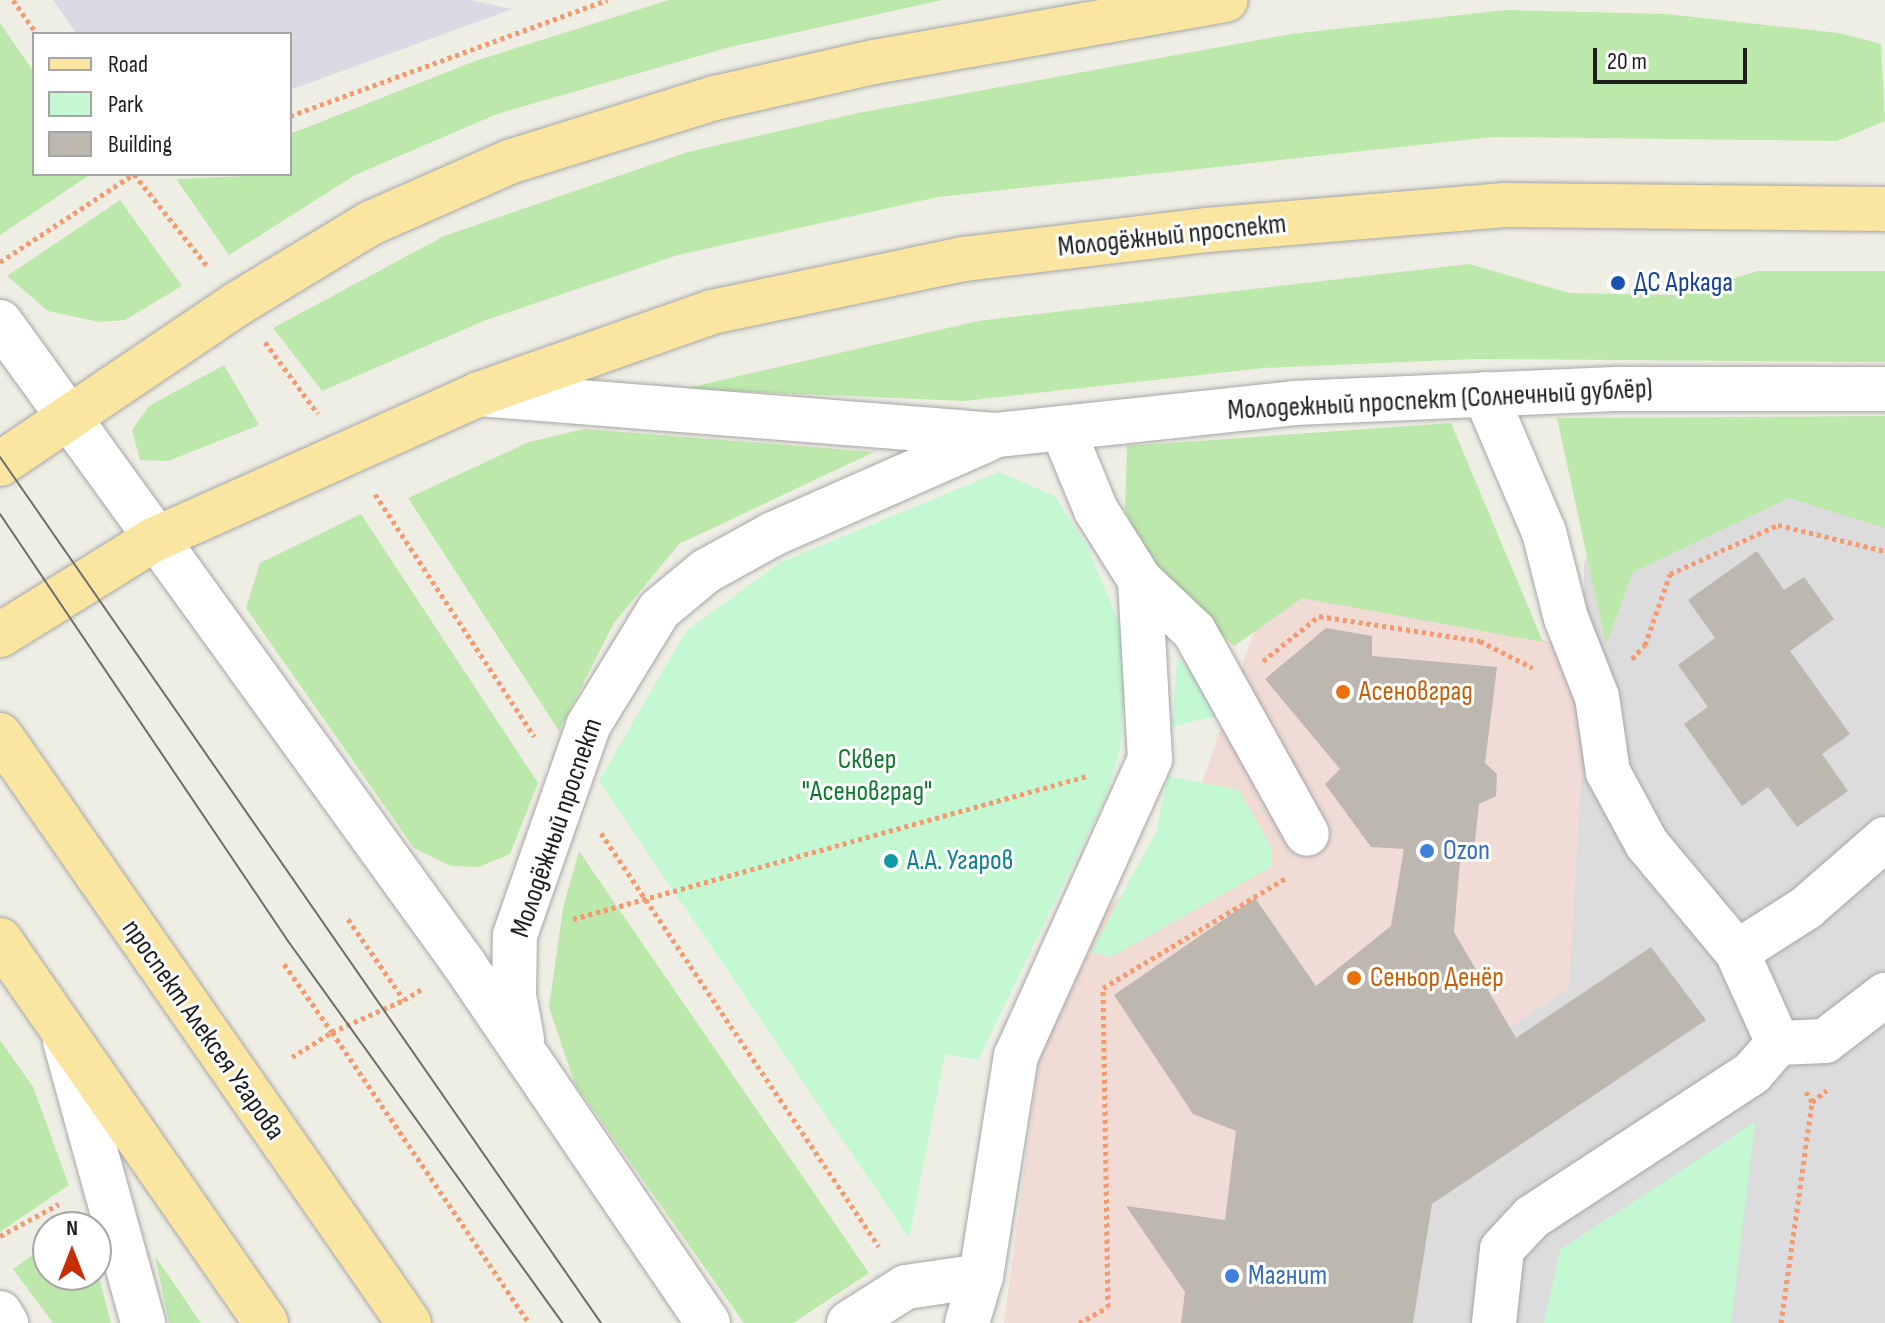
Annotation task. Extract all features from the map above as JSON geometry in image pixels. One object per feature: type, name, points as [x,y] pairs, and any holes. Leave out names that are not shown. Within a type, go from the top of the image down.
[{"type":"main road","points":[[0,464],[371,223],[509,162],[729,95],[874,62],[1226,0]]},
{"type":"main road","name":"Молодёжный проспект","points":[[0,635],[153,540],[479,394],[712,312],[964,259],[1207,230],[1505,205],[1885,209]]},
{"type":"main road","name":"проспект Алексея Угарова","points":[[0,735],[409,1323]]},
{"type":"main road","points":[[0,940],[266,1323]]},
{"type":"street","points":[[0,322],[72,416],[153,540],[464,964],[708,1323]]},
{"type":"street","name":"Молодежный проспект (Солнечный дублёр)","points":[[997,435],[1294,403],[1485,394],[1885,389]]},
{"type":"street","name":"Молодёжный проспект","points":[[479,394],[997,435]]},
{"type":"street","points":[[1485,394],[1544,532],[1566,618],[1597,697],[1608,772],[1647,844],[1737,952],[1778,1043]]},
{"type":"street","points":[[1062,428],[1096,510],[1140,580],[1194,631],[1248,722],[1307,834]]},
{"type":"street","name":"Молодёжный проспект","points":[[525,1054],[514,996],[515,935],[588,726],[659,610],[706,571],[876,484],[997,435]]},
{"type":"street","points":[[967,1323],[981,1276],[1016,1056],[1150,759],[1140,580]]},
{"type":"street","points":[[1737,952],[1806,908],[1885,839]]},
{"type":"street","points":[[1494,1323],[1502,1249],[1532,1217],[1752,1073],[1778,1043],[1825,1041],[1885,995]]},
{"type":"street","points":[[59,1024],[107,1176],[143,1323]]},
{"type":"street","points":[[849,1323],[906,1287],[981,1276]]},
{"type":"street","points":[[0,1313],[6,1323]]},
{"type":"path","points":[[13,0],[36,32]]},
{"type":"path","points":[[292,115],[607,0]]},
{"type":"path","points":[[348,454],[906,1287]]},
{"type":"path","points":[[1248,722],[1243,677],[1319,616],[1480,641],[1597,697],[1645,645],[1670,574],[1778,525],[1885,551]]},
{"type":"path","points":[[515,935],[1150,759]]},
{"type":"path","points":[[1079,1323],[1108,1307],[1103,988],[1290,875],[1307,834]]},
{"type":"path","points":[[348,919],[404,1000]]},
{"type":"path","points":[[284,964],[529,1323]]},
{"type":"path","points":[[292,1057],[332,1032],[404,1000],[464,964]]},
{"type":"path","points":[[1778,1043],[1812,1102],[1781,1323]]},
{"type":"path","points":[[0,1236],[74,1195]]},
{"type":"shaded area","points":[[53,0],[469,0],[513,9],[292,89],[292,32],[76,32]]},
{"type":"shaded area","points":[[1885,455],[1885,1323],[1310,1323],[1584,730],[1584,563],[1618,474]]},
{"type":"shaded area","points":[[1278,561],[1558,644],[1584,730],[1569,988],[1343,1139],[1309,1323],[1004,1323],[1052,959],[1183,838]]},
{"type":"green space","points":[[669,0],[942,0],[730,47],[497,114],[355,175],[229,255],[176,179],[292,176],[292,133],[475,61]]},
{"type":"green space","points":[[1505,10],[1667,14],[1839,33],[1881,44],[1885,121],[1837,141],[1493,137],[938,197],[678,255],[486,320],[322,391],[273,328],[444,236],[688,152],[858,113],[1291,34]]},
{"type":"green space","points":[[0,23],[32,69],[32,176],[88,176],[0,235]]},
{"type":"green space","points":[[120,200],[182,286],[125,320],[99,322],[48,311],[7,276]]},
{"type":"green space","points":[[1469,264],[1569,293],[1678,295],[1758,271],[1885,271],[1885,362],[1475,359],[1263,368],[964,401],[683,389],[978,321]]},
{"type":"green space","points":[[224,365],[259,425],[168,461],[140,460],[132,430],[149,406]]},
{"type":"green space","points":[[1885,416],[1885,528],[1789,498],[1633,572],[1606,644],[1557,418]]},
{"type":"green space","points":[[1451,423],[1543,642],[1302,598],[1234,646],[1149,563],[1125,509],[1127,446]]},
{"type":"green space","points":[[584,429],[874,452],[679,544],[614,623],[559,731],[408,498],[529,442]]},
{"type":"green space","name":"Сквер \"Асеновград\"","points":[[999,472],[1055,496],[1087,546],[1128,644],[1120,750],[1106,796],[978,1060],[945,1054],[909,1238],[599,781],[686,631],[781,562]]},
{"type":"green space","points":[[361,514],[538,783],[510,854],[479,867],[451,866],[414,848],[246,608],[260,563]]},
{"type":"green space","points":[[1177,659],[1214,690],[1218,715],[1172,727]]},
{"type":"green space","points":[[1168,776],[1239,790],[1272,848],[1271,867],[1111,957],[1091,952],[1156,832]]},
{"type":"green space","points":[[579,851],[869,1273],[793,1323],[744,1323],[575,1084],[549,1007],[563,908]]},
{"type":"green space","points":[[0,1040],[33,1087],[69,1185],[0,1232]]},
{"type":"green space","points":[[1755,1122],[1731,1323],[1544,1323],[1560,1250]]},
{"type":"green space","points":[[32,1255],[32,1291],[103,1291],[111,1323],[53,1323],[13,1269]]},
{"type":"green space","points":[[155,1256],[201,1323],[169,1323]]},
{"type":"building","points":[[1757,551],[1784,590],[1804,577],[1834,619],[1790,651],[1850,734],[1822,754],[1848,791],[1797,827],[1768,787],[1742,806],[1684,724],[1708,707],[1678,665],[1715,638],[1688,600]]},
{"type":"building","points":[[1326,628],[1372,636],[1372,656],[1497,667],[1485,763],[1497,774],[1496,796],[1479,804],[1474,850],[1461,850],[1454,932],[1516,1038],[1651,947],[1706,1020],[1432,1204],[1413,1323],[1181,1323],[1185,1292],[1126,1206],[1225,1220],[1236,1131],[1193,1114],[1114,995],[1255,898],[1316,986],[1391,926],[1404,849],[1371,847],[1325,784],[1340,769],[1265,679]]},
{"type":"tram line","points":[[0,457],[601,1323]]},
{"type":"tram line","points":[[0,514],[288,941],[562,1323]]},
{"type":"place","name":"ДС Аркада","points":[[1618,283]]},
{"type":"place","name":"Асеновград","points":[[1343,692]]},
{"type":"place","name":"Ozon","points":[[1427,851]]},
{"type":"place","name":"А.А. Угаров","points":[[891,861]]},
{"type":"place","name":"Сеньор Денёр","points":[[1354,978]]},
{"type":"place","name":"Магнит","points":[[1232,1276]]}]
